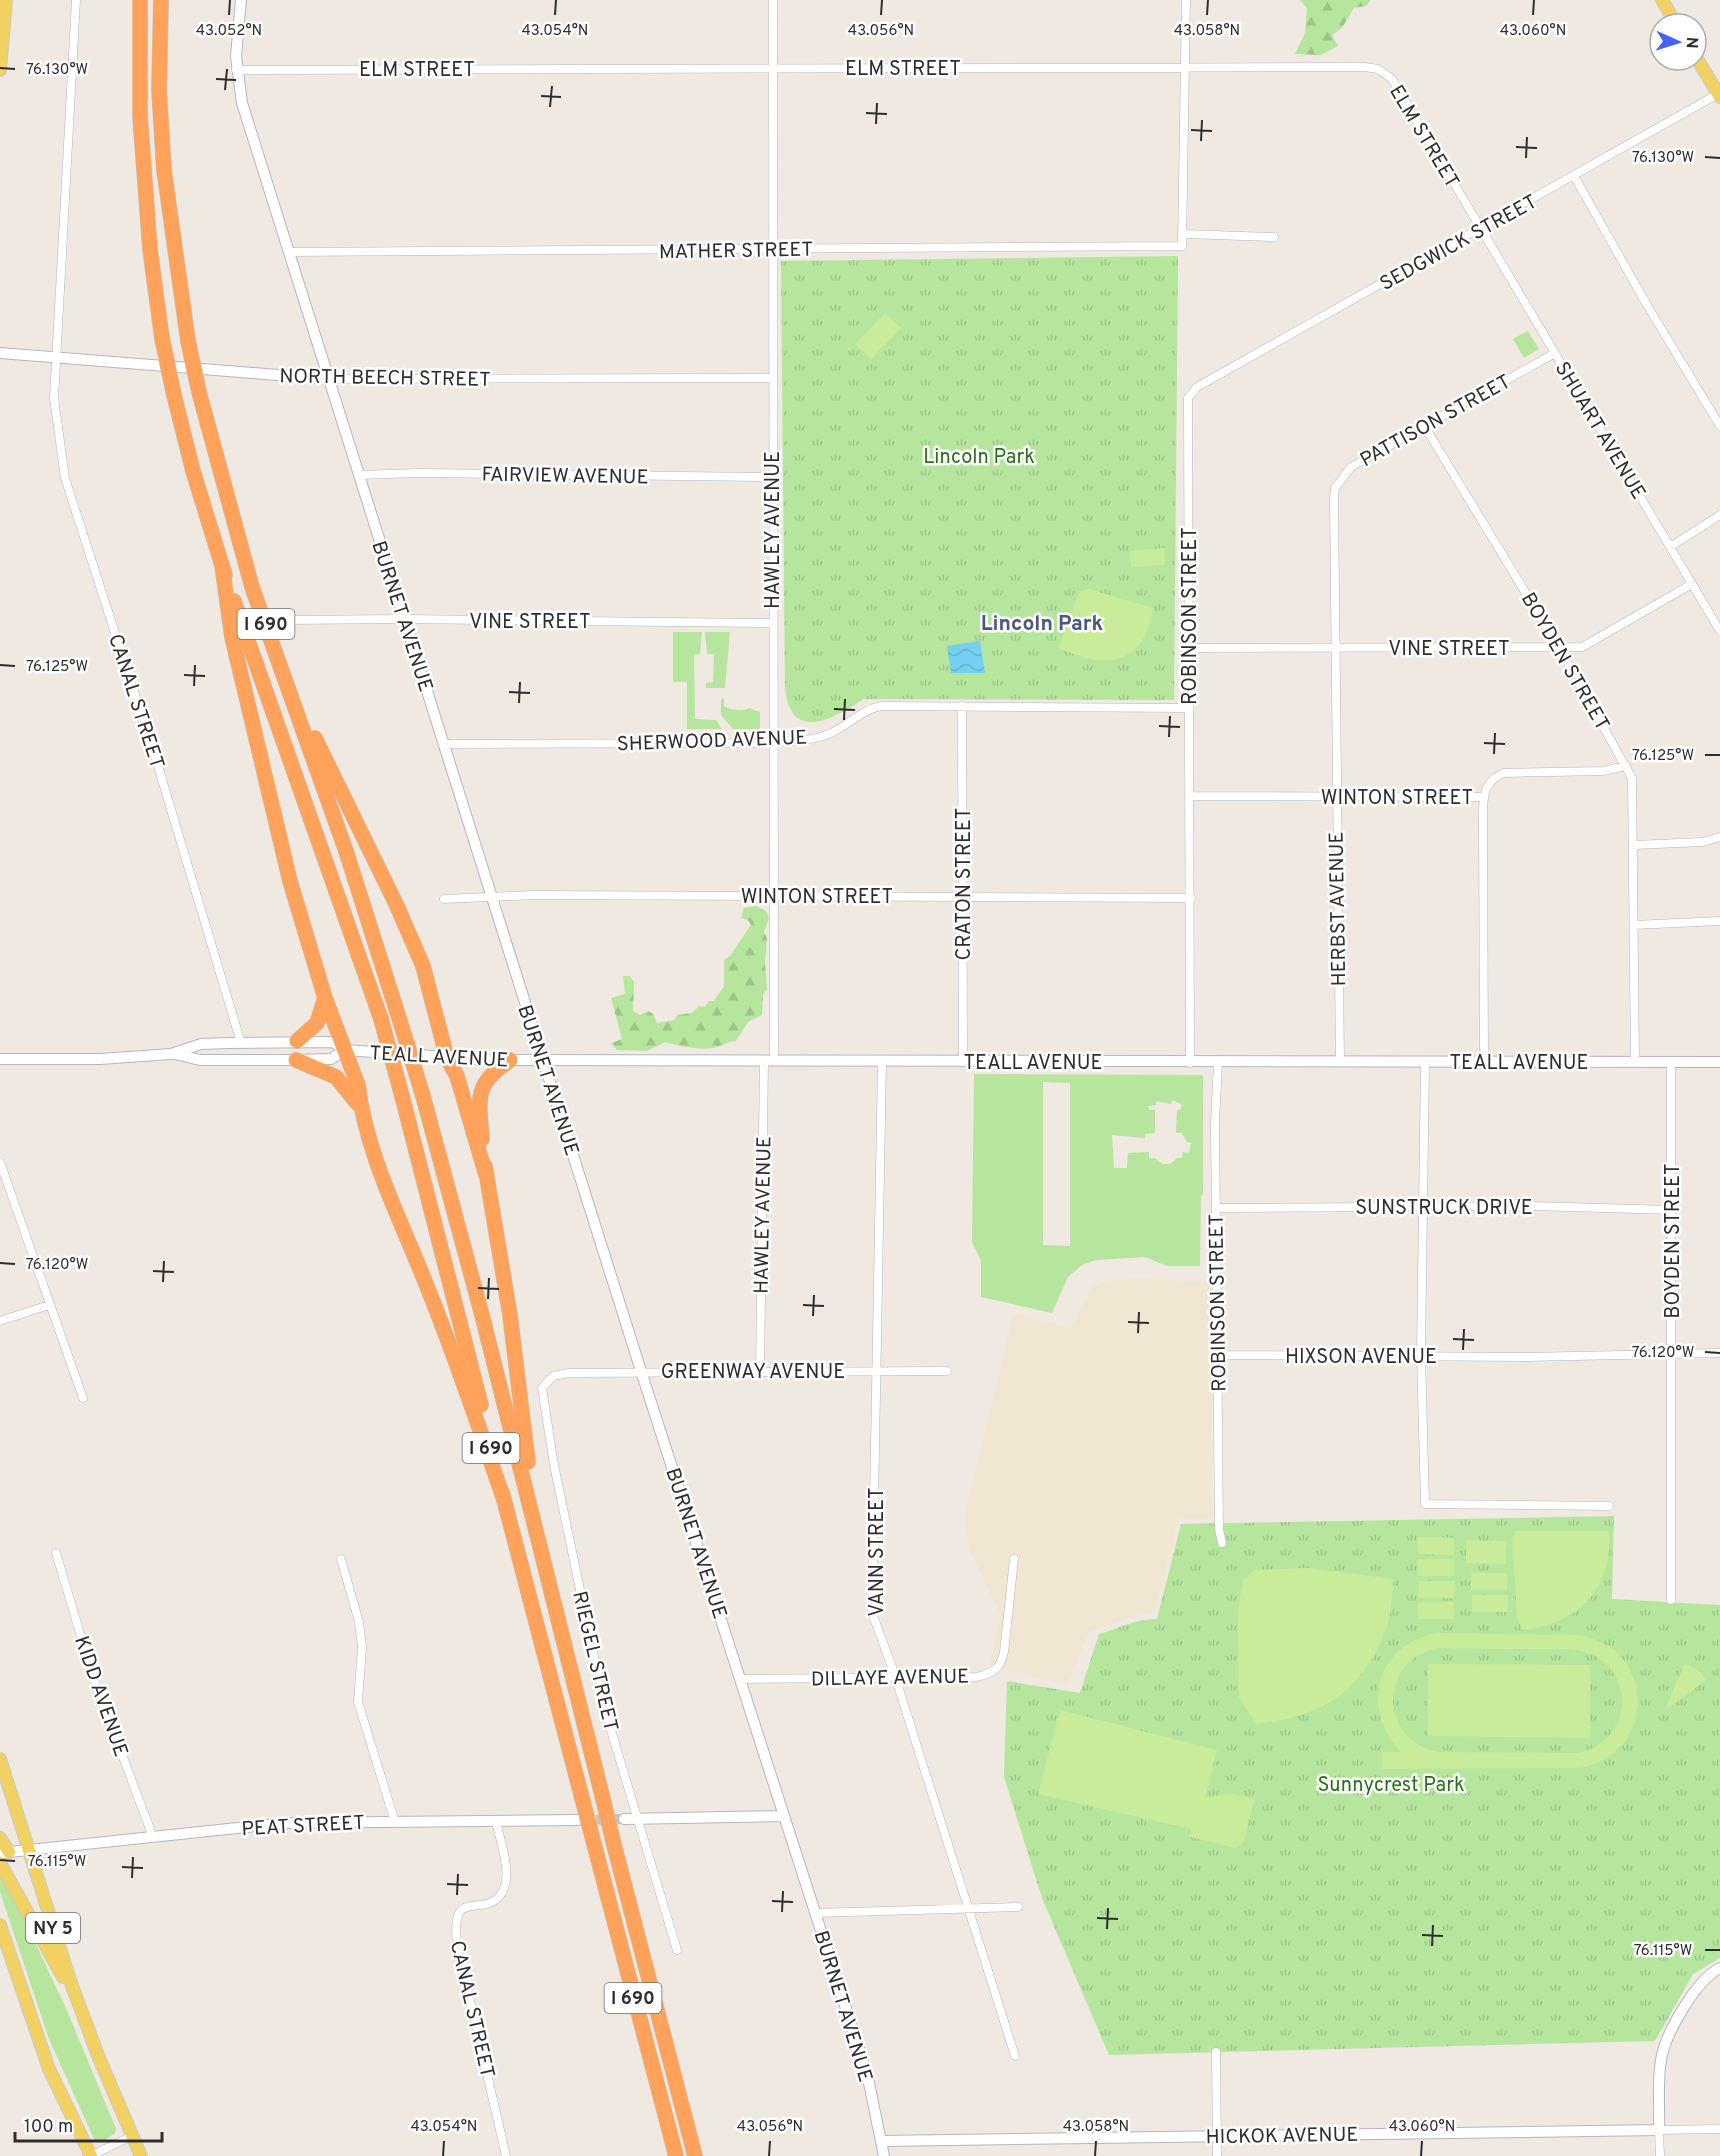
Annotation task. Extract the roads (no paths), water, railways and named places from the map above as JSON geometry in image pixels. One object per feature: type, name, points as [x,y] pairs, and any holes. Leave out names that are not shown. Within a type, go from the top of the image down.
[{"type":"highway","name":"I 690","points":[[140,0],[142,139],[150,249],[162,338],[173,391],[193,471],[222,565],[381,1019],[675,2156]]},
{"type":"highway","name":"I 690","points":[[161,0],[159,90],[164,170],[188,341],[199,393],[252,587],[346,851],[446,1177],[536,1525],[613,1841],[695,2156]]},
{"type":"highway","points":[[222,565],[232,637],[284,858],[325,998],[358,1085],[360,1108],[372,1147],[448,1338],[504,1500]]},
{"type":"highway","points":[[289,686],[398,906],[423,966],[447,1058],[457,1076],[486,1175]]},
{"type":"highway","points":[[297,1041],[317,1023],[325,998]]},
{"type":"highway","points":[[296,1060],[336,1077],[360,1108]]},
{"type":"highway","points":[[510,1060],[486,1080],[478,1099],[486,1175],[510,1315],[536,1525]]},
{"type":"main road","points":[[0,70],[6,0]]},
{"type":"main road","points":[[1705,72],[1719,96]]},
{"type":"main road","name":"NY 5","points":[[0,1759],[79,2006],[141,2156]]},
{"type":"main road","points":[[0,1838],[5,1852]]},
{"type":"main road","points":[[0,1863],[79,2006]]},
{"type":"main road","name":"NY 5","points":[[0,1925],[49,2069],[91,2156]]},
{"type":"street","name":"CANAL STREET","points":[[76,0],[54,398],[65,478],[158,766],[241,1043]]},
{"type":"street","name":"BURNET AVENUE","points":[[241,0],[236,70],[242,103],[641,1371],[869,2083],[884,2156]]},
{"type":"street","name":"HAWLEY AVENUE","points":[[760,1371],[774,897],[771,378],[773,0]]},
{"type":"street","points":[[1186,0],[1184,234],[1274,237]]},
{"type":"street","name":"ELM STREET","points":[[236,70],[1365,67],[1386,74],[1482,229]]},
{"type":"street","name":"SEDGWICK STREET","points":[[1197,387],[1719,96]]},
{"type":"street","points":[[1574,176],[1647,305],[1720,426]]},
{"type":"street","name":"SHUART AVENUE","points":[[1482,229],[1720,631]]},
{"type":"street","name":"MATHER STREET","points":[[289,252],[1182,246],[1184,234]]},
{"type":"street","name":"NORTH BEECH STREET","points":[[0,353],[328,379],[771,378]]},
{"type":"street","name":"PATTISON STREET","points":[[1334,647],[1335,488],[1351,467],[1556,354]]},
{"type":"street","name":"ROBINSON STREET","points":[[1190,1063],[1188,398],[1197,387]]},
{"type":"street","name":"BOYDEN STREET","points":[[1425,427],[1559,648],[1626,766],[1633,786],[1635,1062]]},
{"type":"street","name":"FAIRVIEW AVENUE","points":[[359,475],[418,473],[772,477]]},
{"type":"street","points":[[1670,547],[1720,516]]},
{"type":"street","name":"VINE STREET","points":[[1190,648],[1559,648],[1590,644],[1692,584]]},
{"type":"street","name":"VINE STREET","points":[[288,621],[404,619],[772,623]]},
{"type":"street","name":"HERBST AVENUE","points":[[1334,647],[1340,1062]]},
{"type":"street","name":"SHERWOOD AVENUE","points":[[443,744],[772,742],[826,735],[874,707],[881,706],[1189,708]]},
{"type":"street","name":"CRATON STREET","points":[[962,706],[963,1062]]},
{"type":"street","name":"WINTON STREET","points":[[1190,796],[1484,797],[1486,785],[1492,778],[1504,773],[1603,771],[1626,766]]},
{"type":"street","points":[[1484,797],[1484,1062]]},
{"type":"street","points":[[1634,845],[1703,842],[1720,837]]},
{"type":"street","name":"WINTON STREET","points":[[444,899],[491,896],[1191,898]]},
{"type":"street","points":[[1634,925],[1719,921]]},
{"type":"street","name":"TEALL AVENUE","points":[[0,1059],[100,1059],[174,1054],[201,1044],[297,1041],[333,1042],[345,1050],[447,1058],[510,1060],[1190,1063],[1720,1062]]},
{"type":"street","name":"TEALL AVENUE","points":[[174,1054],[200,1060],[296,1060],[331,1059],[345,1050]]},
{"type":"street","name":"VANN STREET","points":[[882,1062],[872,1613],[895,1678],[1015,2056]]},
{"type":"street","points":[[1425,1062],[1421,1355],[1425,1504],[1610,1506]]},
{"type":"street","name":"BOYDEN STREET","points":[[1671,1062],[1671,1600]]},
{"type":"street","name":"ROBINSON STREET","points":[[1218,1063],[1215,1123],[1219,1529],[1222,1543]]},
{"type":"street","points":[[0,1162],[33,1250],[49,1305],[83,1398]]},
{"type":"street","name":"SUNSTRUCK DRIVE","points":[[1216,1208],[1532,1206],[1672,1209]]},
{"type":"street","points":[[0,1321],[49,1305]]},
{"type":"street","name":"HIXSON AVENUE","points":[[1217,1355],[1526,1357],[1720,1353]]},
{"type":"street","name":"GREENWAY AVENUE","points":[[559,1374],[641,1371],[947,1371]]},
{"type":"street","name":"RIEGEL STREET","points":[[559,1374],[553,1376],[542,1388],[544,1414],[598,1676],[677,1950]]},
{"type":"street","name":"KIDD AVENUE","points":[[56,1553],[94,1680],[153,1837]]},
{"type":"street","points":[[341,1559],[359,1622],[362,1647],[358,1702],[395,1822]]},
{"type":"street","name":"DILLAYE AVENUE","points":[[741,1680],[977,1677],[998,1669],[1004,1652],[1014,1559]]},
{"type":"street","points":[[624,1819],[784,1816]]},
{"type":"street","name":"PEAT STREET","points":[[5,1852],[285,1823],[578,1820]]},
{"type":"street","name":"CANAL STREET","points":[[496,1821],[505,1861],[506,1879],[502,1894],[495,1899],[461,1910],[456,1914],[454,1923],[456,1944],[506,2156]]},
{"type":"street","points":[[815,1913],[1018,1907]]},
{"type":"street","points":[[1660,2156],[1660,2062],[1664,2046],[1704,1979],[1720,1968]]},
{"type":"street","points":[[1216,2052],[1217,2156]]},
{"type":"street","name":"HICKOK AVENUE","points":[[881,2141],[1720,2129]]},
{"type":"street","points":[[91,2156],[132,2136]]},
{"type":"water","points":[[980,641],[985,673],[951,673],[947,646]]},
{"type":"tunnel","points":[[581,1820],[624,1819]]},
{"type":"district","name":"Lincoln Park","points":[[1042,623]]},
{"type":"park label","name":"Sunnycrest Park","points":[[1391,1784]]}]
